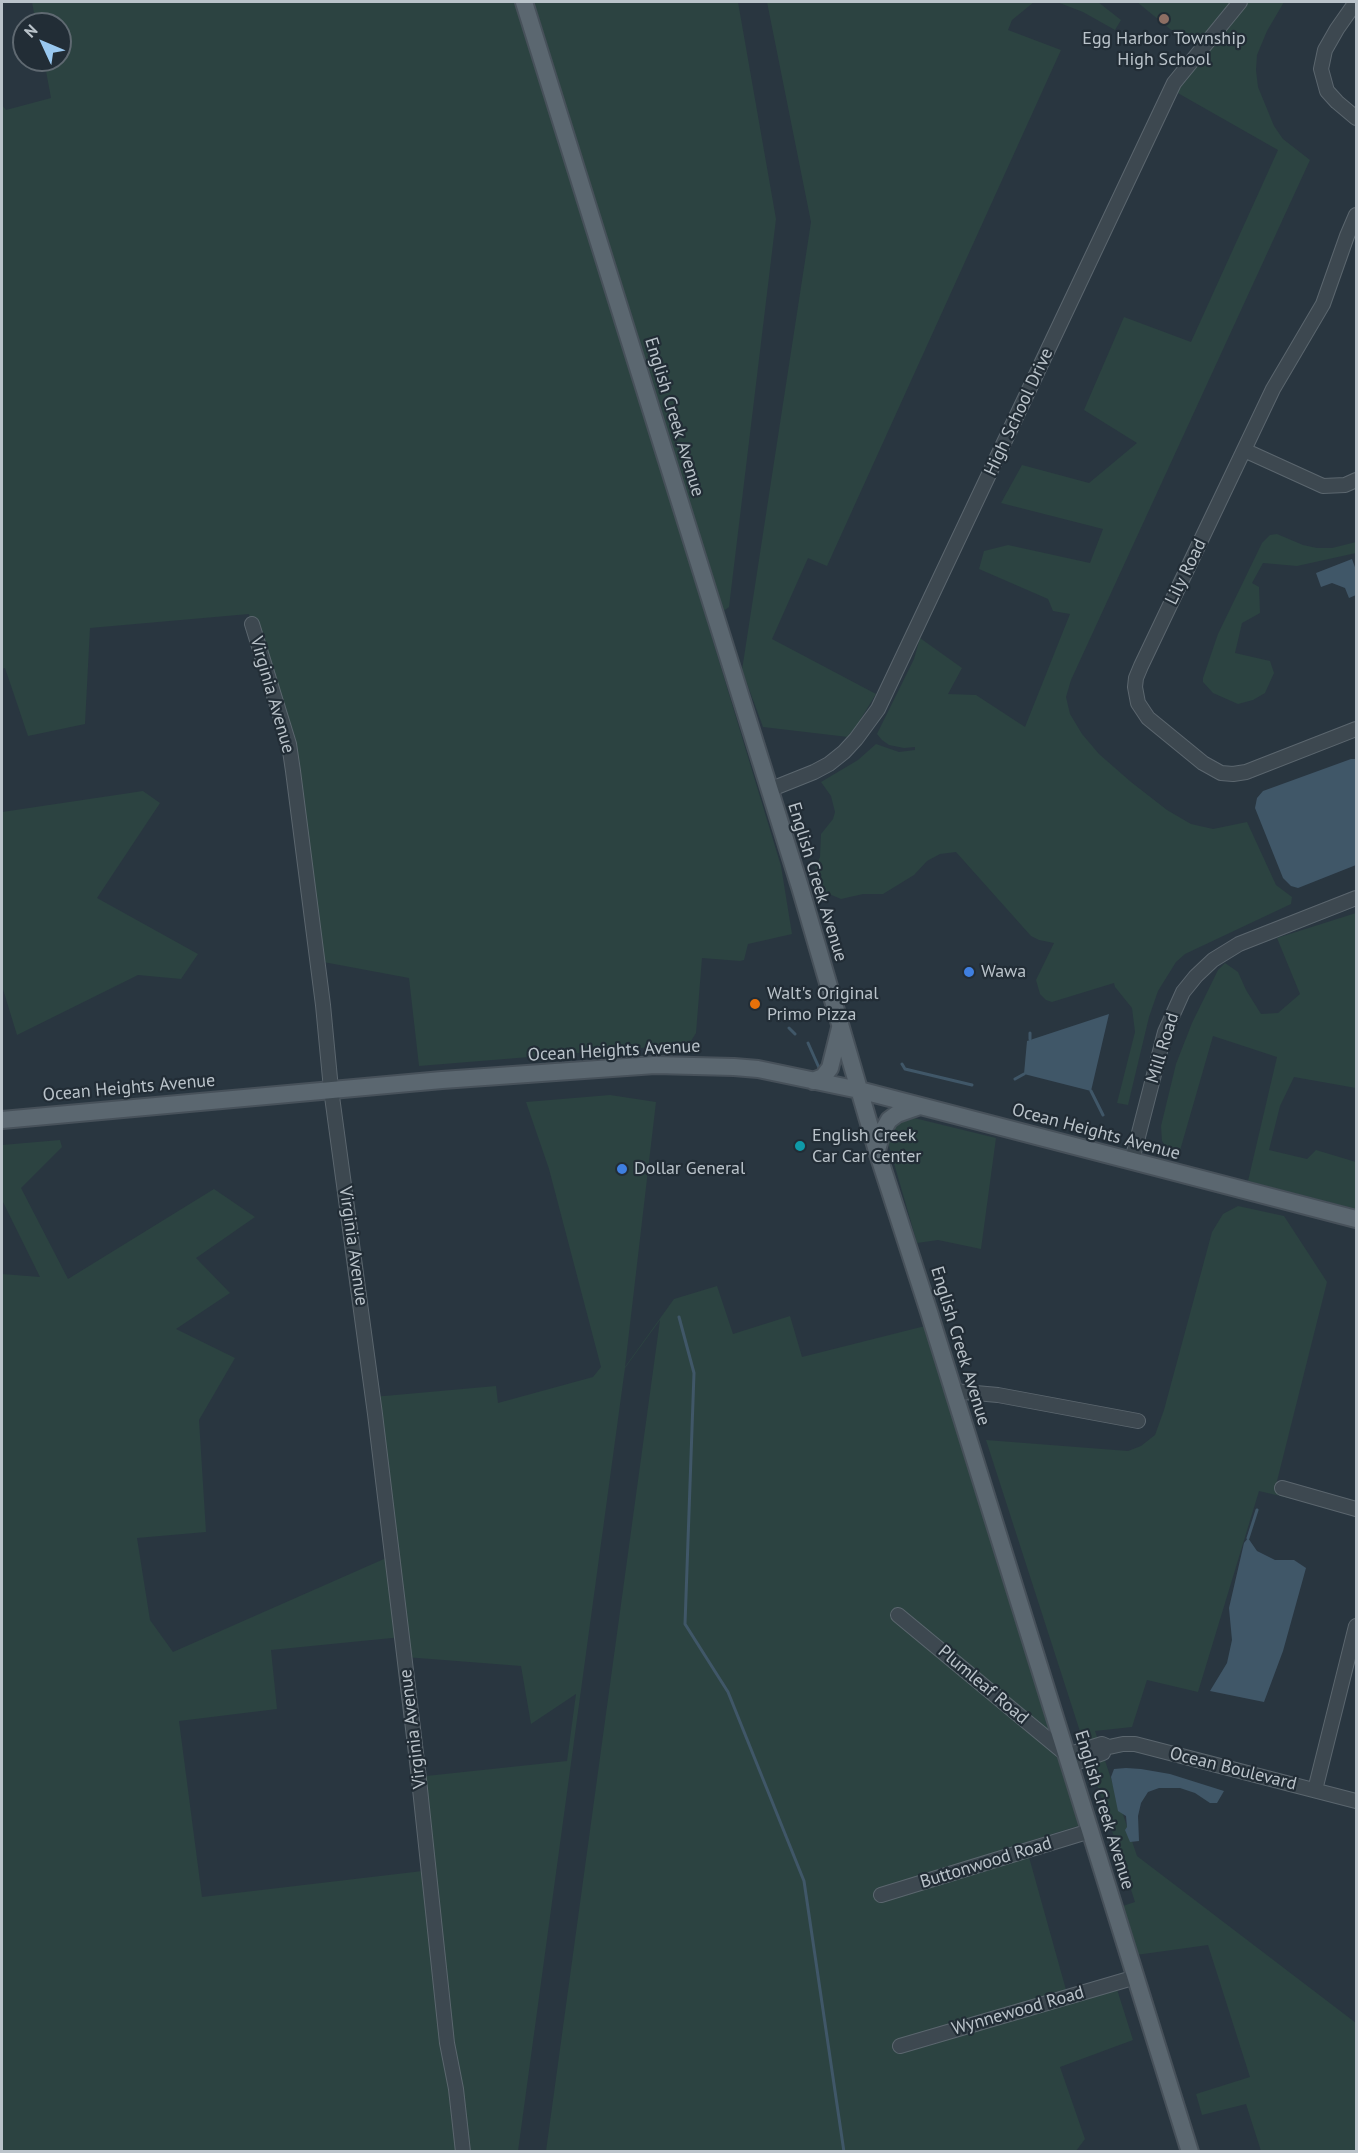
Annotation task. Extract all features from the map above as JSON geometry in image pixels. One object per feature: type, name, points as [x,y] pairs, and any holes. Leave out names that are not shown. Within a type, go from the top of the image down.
[{"type":"main road","name":"English Creek Avenue","points":[[524,2],[802,896],[877,1151],[1190,2151]]},
{"type":"main road","points":[[813,1081],[823,1077],[830,1068],[840,1027]]},
{"type":"main road","name":"Ocean Heights Avenue","points":[[2,1120],[331,1089],[695,1064],[745,1068],[859,1090],[1356,1219]]},
{"type":"main road","points":[[877,1151],[882,1132],[889,1120],[897,1114],[920,1106]]},
{"type":"street","name":"High School Drive","points":[[768,790],[829,764],[856,739],[878,709],[1174,84],[1240,2]]},
{"type":"street","points":[[1356,2],[1325,50],[1321,69],[1327,91],[1356,118]]},
{"type":"street","name":"Lily Road","points":[[1356,216],[1323,304],[1273,389],[1138,673],[1135,687],[1138,703],[1152,721],[1203,764],[1227,774],[1246,772],[1356,729]]},
{"type":"street","points":[[1244,450],[1323,486],[1346,485],[1356,480]]},
{"type":"street","name":"Virginia Avenue","points":[[252,624],[289,744],[323,1005],[331,1089],[374,1403],[417,1760],[447,2043],[456,2089],[463,2151]]},
{"type":"street","name":"Mill Road","points":[[1132,1160],[1165,1032],[1184,992],[1196,976],[1213,960],[1239,944],[1356,898]]},
{"type":"street","points":[[953,1391],[998,1395],[1138,1421]]},
{"type":"street","points":[[1282,1488],[1356,1509]]},
{"type":"street","name":"Plumleaf Road","points":[[898,1615],[1068,1760]]},
{"type":"street","points":[[1315,1790],[1356,1626]]},
{"type":"street","name":"Ocean Boulevard","points":[[1068,1760],[1103,1753],[1109,1747],[1123,1743],[1135,1744],[1356,1801]]},
{"type":"street","name":"Buttonwood Road","points":[[881,1895],[1090,1831]]},
{"type":"street","name":"Wynnewood Road","points":[[900,2046],[1136,1977]]},
{"type":"green space","points":[[32,2],[517,2],[576,188],[781,866],[792,934],[748,944],[744,960],[702,958],[696,1033],[689,1044],[419,1066],[409,978],[318,961],[288,746],[249,614],[90,628],[85,724],[28,736],[5,668],[2,669],[2,105],[6,110],[51,98],[46,72],[72,72],[72,12],[34,12]]},
{"type":"green space","points":[[534,2],[738,2],[776,219],[729,607],[722,612]]},
{"type":"green space","points":[[767,2],[1034,2],[1012,20],[1008,30],[1061,50],[827,566],[808,558],[772,639],[876,694],[848,737],[763,727],[742,670],[811,222]]},
{"type":"green space","points":[[1057,2],[1098,2],[1121,20],[1115,30],[1083,12]]},
{"type":"green space","points":[[1137,2],[1231,2],[1202,37],[1191,41],[1181,38]]},
{"type":"green space","points":[[1248,2],[1284,2],[1267,31],[1257,55],[1258,87],[1274,126],[1283,139],[1310,160],[1071,680],[1066,697],[1070,714],[1082,734],[1099,754],[1167,810],[1191,824],[1213,829],[1247,822],[1276,885],[1292,897],[1291,904],[1185,954],[1176,962],[1158,991],[1149,1017],[1128,1105],[1117,1103],[1135,1032],[1132,1008],[1114,983],[1052,1002],[1046,1000],[1040,994],[1036,980],[1054,943],[1031,936],[956,852],[940,854],[927,861],[914,875],[883,894],[863,894],[841,899],[822,891],[815,867],[820,857],[821,834],[833,819],[835,812],[831,796],[821,782],[858,760],[876,744],[899,752],[915,750],[915,747],[904,748],[889,745],[877,734],[914,659],[920,638],[962,668],[948,694],[976,695],[1025,727],[1070,614],[1053,611],[1048,599],[979,569],[984,551],[1008,545],[1090,563],[1103,529],[1001,503],[1022,465],[1089,483],[1137,443],[1084,410],[1124,317],[1191,342],[1278,150],[1176,92],[1188,74]]},
{"type":"green space","points":[[1277,534],[1317,548],[1332,548],[1356,542],[1356,553],[1297,566],[1263,563],[1252,583],[1259,587],[1260,613],[1242,623],[1235,653],[1270,661],[1274,673],[1265,693],[1253,700],[1238,704],[1213,693],[1203,682],[1203,678],[1218,634],[1262,543],[1270,535]]},
{"type":"green space","points":[[143,791],[160,803],[97,898],[198,954],[181,979],[138,975],[17,1035],[2,986],[2,812]]},
{"type":"green space","points":[[1356,913],[1356,1088],[1294,1077],[1280,1106],[1269,1150],[1307,1159],[1316,1150],[1356,1162],[1356,1209],[1248,1181],[1277,1057],[1213,1036],[1179,1154],[1168,1150],[1162,1141],[1161,1126],[1176,1064],[1192,1023],[1218,970],[1225,963],[1238,972],[1261,1014],[1278,1013],[1300,994],[1277,938]]},
{"type":"green space","points":[[610,1095],[656,1102],[625,1367],[674,1299],[717,1286],[733,1334],[790,1316],[802,1357],[925,1326],[1081,1825],[878,1889],[879,1899],[1029,1857],[1068,1997],[1115,1983],[1133,2040],[1060,2067],[1085,2139],[1076,2151],[546,2151],[660,1320],[625,1368],[518,2151],[2,2151],[2,1274],[40,1277],[2,1200],[2,1145],[60,1140],[62,1147],[21,1188],[68,1279],[214,1189],[255,1217],[196,1258],[230,1293],[176,1329],[235,1358],[199,1420],[206,1532],[137,1538],[150,1620],[173,1652],[393,1555],[373,1397],[496,1386],[498,1403],[593,1377],[601,1367],[549,1169],[526,1102]],"holes":[[[402,1637],[405,1657],[521,1666],[531,1724],[576,1694],[567,1761],[426,1776],[421,1787],[431,1870],[202,1897],[179,1721],[277,1709],[271,1650]]]},
{"type":"green space","points":[[910,1117],[996,1138],[981,1249],[938,1240],[917,1243],[887,1139],[897,1121]]},
{"type":"green space","points":[[1238,1206],[1284,1216],[1327,1282],[1276,1485],[1356,1514],[1259,1491],[1198,1692],[1147,1680],[1132,1727],[1095,1731],[1137,1856],[1356,2023],[1356,2151],[1261,2151],[1246,2104],[1202,2115],[1196,2094],[1250,2077],[1208,1945],[1136,1955],[1120,1907],[1135,1902],[986,1440],[1128,1451],[1141,1446],[1155,1435],[1164,1410],[1212,1232],[1223,1214]]},
{"type":"water","points":[[1352,559],[1356,570],[1356,595],[1349,598],[1345,588],[1332,583],[1321,587],[1316,573]]},
{"type":"water","points":[[1356,759],[1356,865],[1298,888],[1291,886],[1283,878],[1255,808],[1257,798],[1263,791]]},
{"type":"water","points":[[1109,1014],[1091,1091],[1024,1074],[1027,1041]]},
{"type":"water","points":[[1248,1538],[1257,1551],[1275,1560],[1294,1560],[1306,1568],[1283,1651],[1264,1702],[1210,1691],[1227,1663],[1232,1640],[1229,1608],[1244,1543]]},
{"type":"water","points":[[1126,1768],[1170,1774],[1224,1791],[1217,1803],[1210,1803],[1195,1793],[1180,1788],[1159,1788],[1148,1792],[1141,1803],[1138,1816],[1139,1841],[1130,1842],[1125,1830],[1126,1816],[1118,1811],[1111,1777],[1114,1769]]},
{"type":"waterway","points":[[789,1028],[795,1034]]},
{"type":"waterway","points":[[1030,1033],[1030,1039]]},
{"type":"waterway","points":[[808,1043],[820,1070]]},
{"type":"waterway","points":[[902,1064],[905,1069],[972,1085]]},
{"type":"waterway","points":[[1015,1079],[1024,1074]]},
{"type":"waterway","points":[[1091,1091],[1103,1115]]},
{"type":"waterway","points":[[679,1317],[694,1373],[685,1624],[728,1692],[804,1881],[844,2152]]},
{"type":"waterway","points":[[1248,1538],[1257,1510]]},
{"type":"place","name":"Egg Harbor Township High School","points":[[1164,19]]},
{"type":"place","name":"Wawa","points":[[969,972]]},
{"type":"place","name":"Walt's Original Primo Pizza","points":[[755,1004]]},
{"type":"place","name":"English Creek Car Car Center","points":[[800,1146]]},
{"type":"place","name":"Dollar General","points":[[622,1169]]}]
